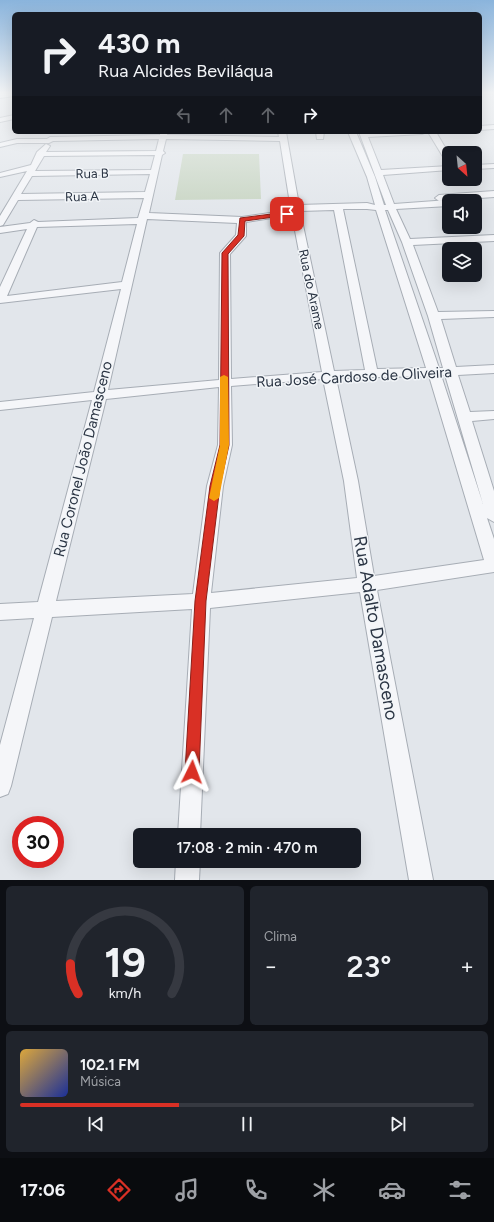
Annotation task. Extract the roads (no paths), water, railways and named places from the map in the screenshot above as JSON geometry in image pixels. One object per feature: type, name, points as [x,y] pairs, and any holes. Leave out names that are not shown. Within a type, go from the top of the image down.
[{"type":"street","points":[[0,223],[15,199],[30,170],[54,134]]},
{"type":"street","points":[[0,612],[201,601],[367,584],[494,565],[416,315],[374,205],[371,178],[353,134]]},
{"type":"street","points":[[364,134],[390,204],[407,242],[434,316],[494,516]]},
{"type":"street","points":[[433,134],[442,148]]},
{"type":"street","points":[[0,145],[21,141],[164,135],[282,136]]},
{"type":"street","name":"Rua Coronel João Damasceno","points":[[0,786],[100,395],[148,195],[161,153],[164,135]]},
{"type":"street","name":"Rua do Arame","points":[[282,136],[329,375]]},
{"type":"street","points":[[40,154],[161,153]]},
{"type":"street","points":[[482,167],[494,166]]},
{"type":"street","points":[[378,172],[442,168]]},
{"type":"street","name":"Rua B","points":[[0,175],[30,170],[155,172]]},
{"type":"street","points":[[390,204],[494,194]]},
{"type":"street","name":"Rua A","points":[[0,204],[15,199],[148,195]]},
{"type":"street","points":[[482,200],[494,199]]},
{"type":"street","points":[[0,230],[34,223],[143,218],[242,220],[296,210],[442,202]]},
{"type":"street","points":[[338,207],[372,374]]},
{"type":"street","points":[[189,828],[201,601],[215,486],[224,445],[225,253],[241,236],[242,220]]},
{"type":"street","points":[[0,300],[34,223]]},
{"type":"street","points":[[407,242],[494,238]]},
{"type":"street","points":[[0,300],[126,284]]},
{"type":"street","points":[[434,316],[494,314]]},
{"type":"street","name":"Rua José Cardoso de Oliveira","points":[[0,406],[100,395],[329,375],[434,373],[494,369]]},
{"type":"street","name":"Rua Adalto Damasceno","points":[[329,375],[350,481],[367,584],[421,880]]},
{"type":"street","points":[[464,417],[494,415]]},
{"type":"street","points":[[187,880],[188,868]]}]
